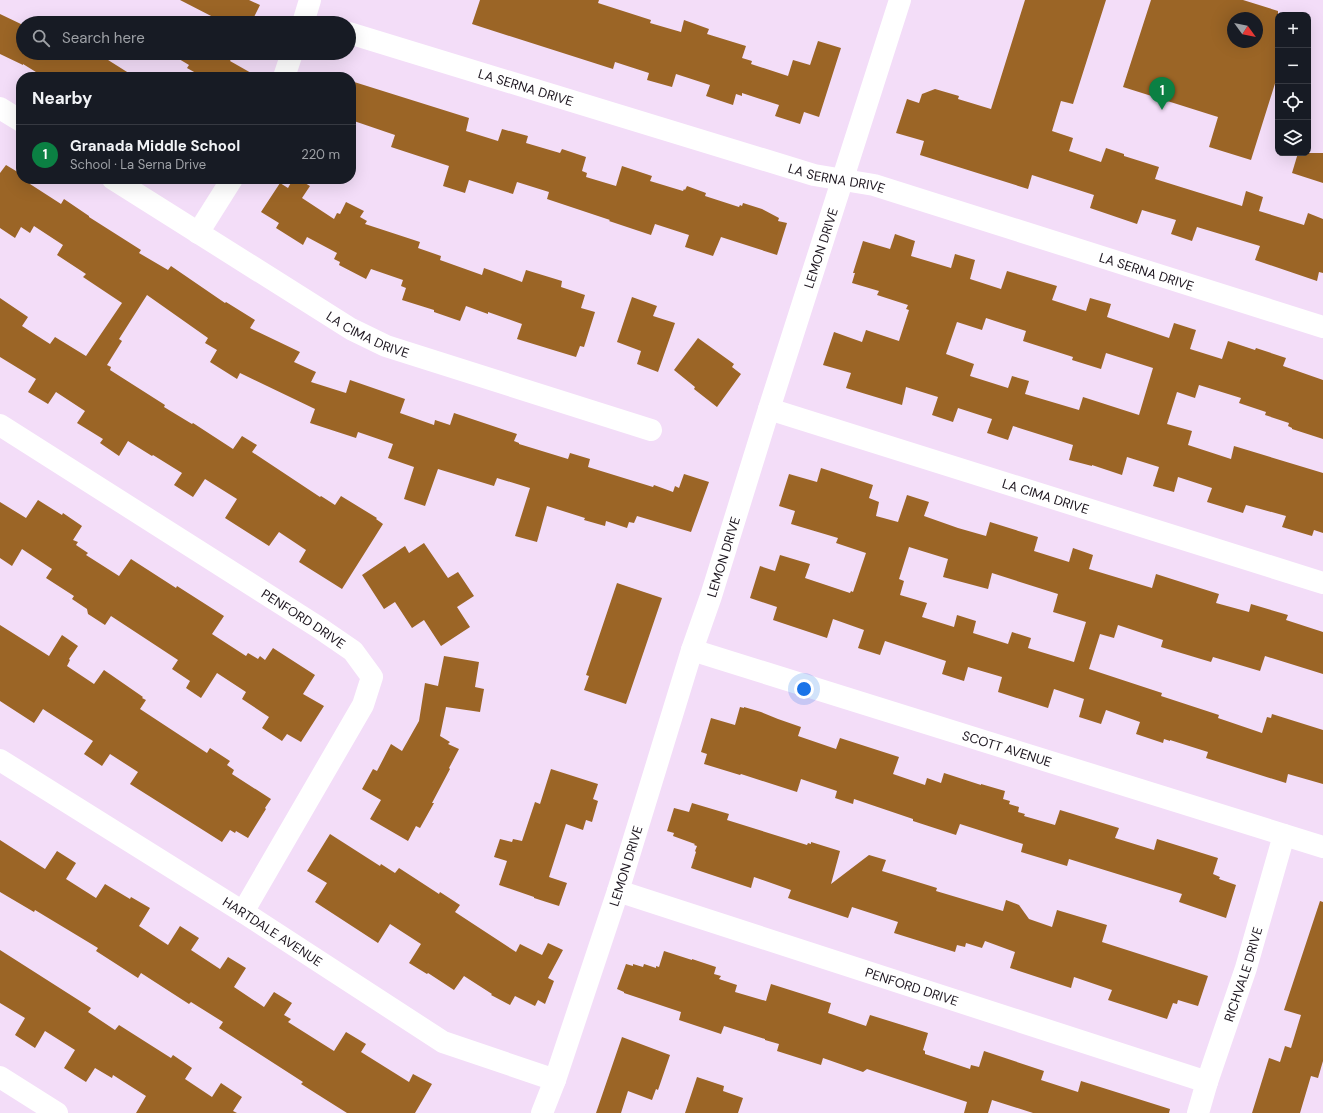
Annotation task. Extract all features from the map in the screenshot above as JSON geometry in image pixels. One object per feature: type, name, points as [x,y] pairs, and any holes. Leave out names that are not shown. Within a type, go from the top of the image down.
[{"type":"street","name":"LEMON DRIVE","points":[[542,1113],[555,1080],[618,891],[692,650],[712,596],[769,409],[900,0]]},
{"type":"street","name":"LA SERNA DRIVE","points":[[356,35],[814,175],[874,185],[1323,327]]},
{"type":"street","points":[[286,72],[290,60]]},
{"type":"street","points":[[0,108],[16,118]]},
{"type":"street","name":"LA CIMA DRIVE","points":[[121,184],[351,329],[386,346],[651,430]]},
{"type":"street","points":[[198,233],[229,184]]},
{"type":"street","name":"LA CIMA DRIVE","points":[[769,409],[1323,583]]},
{"type":"street","name":"PENFORD DRIVE","points":[[0,425],[318,627],[352,651],[372,677],[363,705],[243,912]]},
{"type":"street","name":"SCOTT AVENUE","points":[[692,650],[1323,847]]},
{"type":"street","name":"HARTDALE AVENUE","points":[[0,760],[243,912],[443,1042],[555,1080]]},
{"type":"street","name":"RICHVALE DRIVE","points":[[1198,1113],[1246,968],[1284,835]]},
{"type":"street","name":"PENFORD DRIVE","points":[[618,891],[1207,1082]]},
{"type":"street","points":[[0,1077],[57,1113]]},
{"type":"building","points":[[180,0],[249,0],[260,5],[254,16],[211,16]]},
{"type":"building","points":[[480,0],[599,0],[598,3],[651,20],[650,23],[681,32],[684,20],[709,29],[707,34],[746,46],[742,58],[752,61],[751,64],[788,76],[793,60],[810,65],[818,41],[841,48],[819,117],[804,112],[800,124],[775,116],[779,105],[742,93],[742,96],[736,94],[733,105],[706,96],[710,85],[676,74],[672,87],[647,80],[649,73],[615,62],[613,69],[472,24]]},
{"type":"building","points":[[1025,0],[1106,0],[1073,104],[1061,101],[1052,131],[1073,138],[1069,151],[1101,162],[1106,148],[1124,154],[1124,156],[1159,167],[1155,179],[1242,206],[1246,191],[1263,197],[1259,211],[1304,225],[1308,213],[1323,219],[1323,273],[1319,272],[1317,281],[1255,260],[1260,246],[1197,227],[1192,241],[1171,234],[1176,220],[1142,210],[1137,224],[1090,208],[1094,195],[1032,175],[1028,189],[920,155],[924,141],[896,133],[907,99],[919,103],[922,94],[935,89],[959,96],[958,99],[991,109]]},
{"type":"building","points":[[1151,0],[1243,0],[1278,11],[1275,12],[1275,84],[1251,160],[1209,147],[1218,117],[1123,87]]},
{"type":"building","points":[[0,14],[16,22],[16,60],[108,60],[127,72],[36,72],[23,64],[0,54]]},
{"type":"building","points":[[181,60],[231,60],[249,72],[194,72],[187,68],[189,65]]},
{"type":"building","points":[[356,83],[469,118],[466,131],[498,141],[502,129],[528,136],[526,143],[560,153],[562,149],[586,157],[582,171],[587,173],[586,177],[616,186],[622,166],[652,176],[650,181],[683,191],[687,186],[706,193],[705,196],[739,207],[740,205],[742,206],[743,203],[762,209],[779,218],[778,221],[787,223],[777,255],[721,237],[713,256],[685,247],[689,235],[655,224],[651,235],[547,199],[549,192],[517,182],[513,194],[469,180],[465,193],[443,186],[449,166],[391,147],[395,135],[356,122]]},
{"type":"building","points":[[1311,153],[1323,153],[1323,183],[1292,173],[1297,156],[1311,156]]},
{"type":"building","points":[[6,165],[16,171],[16,184],[30,184],[61,204],[64,199],[89,217],[141,250],[139,253],[168,270],[171,266],[225,303],[226,302],[255,320],[250,328],[300,352],[294,362],[316,372],[311,382],[346,393],[350,380],[405,399],[400,413],[434,425],[435,420],[450,425],[454,413],[517,434],[514,441],[519,444],[568,459],[570,453],[590,459],[588,467],[653,487],[654,485],[673,492],[675,486],[679,488],[684,474],[709,482],[691,532],[637,516],[634,523],[629,522],[627,528],[606,521],[605,526],[547,506],[537,542],[515,536],[530,488],[497,478],[494,486],[438,469],[425,506],[404,499],[414,467],[388,458],[393,444],[358,432],[356,438],[310,423],[315,409],[240,373],[237,379],[210,362],[217,350],[205,343],[208,338],[147,295],[119,339],[122,341],[107,365],[111,367],[110,370],[165,405],[164,407],[192,424],[193,423],[233,449],[242,436],[257,445],[252,452],[320,497],[321,496],[335,505],[341,496],[377,518],[376,519],[383,524],[342,589],[299,562],[306,550],[279,532],[269,546],[225,518],[237,499],[205,479],[193,497],[174,485],[182,473],[153,455],[152,456],[128,441],[119,456],[100,443],[103,439],[77,423],[85,411],[56,392],[48,404],[28,392],[36,379],[0,357],[0,298],[28,317],[22,326],[50,344],[55,337],[86,356],[122,303],[83,277],[86,274],[57,255],[63,245],[34,226],[30,233],[21,227],[15,238],[0,228],[0,173]]},
{"type":"building","points":[[279,184],[288,188],[290,184],[307,184],[310,186],[302,198],[334,219],[337,213],[340,214],[346,202],[364,211],[360,217],[367,221],[365,224],[420,242],[418,248],[441,256],[440,260],[482,275],[484,268],[522,282],[526,270],[562,281],[561,287],[585,295],[581,308],[595,312],[584,347],[580,346],[576,357],[517,339],[522,324],[488,312],[488,314],[466,306],[460,321],[434,312],[434,310],[402,300],[406,288],[401,286],[403,280],[371,269],[366,279],[339,265],[340,262],[334,259],[337,253],[307,237],[303,245],[276,228],[279,223],[261,212]]},
{"type":"building","points":[[895,234],[915,241],[911,256],[951,268],[955,254],[975,260],[970,279],[1001,289],[1007,271],[1057,286],[1052,300],[1086,311],[1090,298],[1111,304],[1107,317],[1169,338],[1174,323],[1196,330],[1190,349],[1222,359],[1228,341],[1286,358],[1283,366],[1323,380],[1323,439],[1292,429],[1288,426],[1289,423],[1265,415],[1266,412],[1239,403],[1241,398],[1199,385],[1195,398],[1177,392],[1167,424],[1192,431],[1188,445],[1231,459],[1234,446],[1323,473],[1323,533],[1314,530],[1312,536],[1282,527],[1286,516],[1246,505],[1243,513],[1207,502],[1212,488],[1178,477],[1174,492],[1153,486],[1159,467],[1127,457],[1122,475],[1092,465],[1069,460],[1073,445],[1013,426],[1008,440],[987,433],[992,419],[958,408],[953,422],[932,415],[938,397],[906,387],[902,405],[846,388],[851,373],[823,365],[834,332],[862,342],[866,330],[899,341],[909,310],[906,309],[908,305],[877,295],[879,291],[852,283],[855,273],[853,273],[863,241],[890,249]],"holes":[[[986,318],[1026,331],[1023,341],[1073,357],[1072,360],[1101,369],[1106,353],[1153,368],[1139,415],[1083,397],[1079,410],[1025,394],[1029,381],[1012,376],[1008,388],[970,376],[974,364],[946,354],[957,322],[982,330]]]},
{"type":"building","points":[[632,297],[657,306],[653,316],[675,323],[658,372],[637,364],[641,351],[617,342]]},
{"type":"building","points":[[698,338],[734,364],[732,367],[741,374],[717,407],[694,389],[695,387],[674,370]]},
{"type":"building","points":[[821,468],[873,485],[869,498],[879,502],[876,516],[898,522],[907,495],[929,502],[924,516],[958,528],[986,536],[990,522],[1038,537],[1034,551],[1069,562],[1073,548],[1093,555],[1089,569],[1152,588],[1156,574],[1219,594],[1216,603],[1249,612],[1251,604],[1288,615],[1286,620],[1323,632],[1323,674],[1265,656],[1260,671],[1213,657],[1211,662],[1161,647],[1163,640],[1118,625],[1114,638],[1100,634],[1089,669],[1162,693],[1161,696],[1219,715],[1218,718],[1262,733],[1267,717],[1271,718],[1272,714],[1323,730],[1323,784],[1288,774],[1286,783],[1206,758],[1208,752],[1170,740],[1164,739],[1163,743],[1136,734],[1140,722],[1106,710],[1101,724],[1079,717],[1084,699],[1054,689],[1048,708],[998,692],[1002,677],[968,667],[964,681],[942,674],[946,661],[885,641],[880,655],[858,648],[864,630],[833,619],[827,638],[773,620],[777,607],[750,598],[760,566],[775,571],[780,555],[810,564],[805,578],[850,593],[851,591],[853,592],[866,553],[836,543],[838,538],[791,524],[795,511],[779,506],[789,474],[817,482]],"holes":[[[909,547],[948,559],[943,577],[988,589],[992,573],[1058,594],[1053,612],[1086,622],[1074,662],[1028,648],[1031,638],[1012,632],[1008,644],[973,633],[976,621],[957,615],[954,627],[922,617],[927,603],[900,595],[904,581],[899,579]]]},
{"type":"building","points":[[38,500],[62,515],[63,513],[82,526],[73,540],[78,542],[76,545],[88,553],[86,555],[119,576],[131,559],[176,588],[177,586],[224,616],[212,634],[246,656],[248,653],[258,659],[260,656],[265,660],[273,648],[315,675],[303,694],[324,706],[301,742],[287,734],[282,741],[262,728],[269,717],[242,699],[246,692],[217,673],[201,698],[186,688],[190,681],[172,669],[178,660],[111,616],[105,625],[88,614],[87,609],[72,599],[74,596],[46,578],[52,569],[22,549],[12,566],[0,558],[0,502],[26,518]]},
{"type":"building","points":[[424,543],[448,578],[458,572],[474,596],[457,607],[470,627],[441,646],[424,620],[412,628],[395,602],[384,609],[362,575],[405,546],[409,553]]},
{"type":"building","points":[[617,583],[662,598],[626,704],[584,690],[589,676],[586,675]]},
{"type":"building","points":[[0,625],[49,656],[62,635],[78,646],[69,659],[70,660],[67,666],[94,684],[104,670],[146,700],[140,709],[207,753],[210,748],[230,761],[227,765],[234,770],[232,774],[271,799],[248,838],[236,831],[235,833],[230,830],[222,842],[130,784],[138,772],[110,754],[102,766],[84,754],[93,741],[43,709],[34,723],[0,701]]},
{"type":"building","points":[[444,656],[479,662],[475,687],[484,689],[480,712],[446,707],[440,736],[450,742],[448,744],[459,749],[432,803],[434,803],[420,828],[416,826],[408,841],[370,819],[381,800],[362,789],[373,769],[377,771],[391,744],[402,751],[419,721],[425,683],[438,686]]},
{"type":"building","points":[[740,707],[761,712],[801,727],[798,736],[836,749],[840,738],[899,757],[893,774],[925,785],[927,778],[941,783],[944,773],[1005,791],[1003,799],[1010,801],[1009,804],[1019,807],[1018,812],[1025,814],[1024,816],[1055,825],[1060,810],[1119,828],[1115,838],[1154,850],[1157,839],[1218,858],[1213,874],[1220,877],[1219,879],[1236,885],[1226,918],[1179,902],[1182,894],[1069,859],[1067,866],[1021,852],[1023,844],[960,824],[956,835],[854,799],[853,804],[835,798],[837,791],[801,779],[797,792],[704,764],[707,754],[701,752],[711,718],[735,725]]},
{"type":"building","points":[[551,769],[598,784],[593,799],[598,801],[592,822],[586,820],[583,830],[566,824],[549,877],[567,883],[559,906],[499,885],[507,861],[494,857],[500,839],[512,842],[513,839],[522,841],[535,802],[540,804]]},
{"type":"building","points":[[692,803],[729,814],[727,820],[807,845],[808,843],[811,844],[811,842],[840,851],[831,884],[869,855],[886,860],[882,871],[937,888],[936,891],[1003,911],[1006,900],[1019,905],[1029,919],[1052,927],[1057,910],[1107,925],[1102,942],[1208,976],[1198,1006],[1178,1000],[1177,1004],[1173,1003],[1167,1019],[1108,1000],[1112,990],[1074,977],[1071,988],[1010,968],[1015,952],[985,941],[982,948],[966,943],[965,947],[957,945],[955,952],[894,933],[898,922],[852,907],[848,918],[788,898],[791,890],[754,877],[751,888],[691,868],[697,846],[673,836],[674,833],[667,831],[674,808],[689,812]]},
{"type":"building","points":[[330,834],[380,866],[381,864],[395,873],[399,868],[439,894],[440,892],[460,905],[455,912],[516,952],[520,944],[542,955],[548,943],[563,950],[548,978],[554,981],[545,1004],[538,1000],[535,1006],[515,996],[510,1005],[491,995],[492,994],[464,976],[454,990],[428,973],[427,974],[409,963],[421,944],[390,924],[378,943],[315,902],[327,883],[307,871]]},
{"type":"building","points":[[0,840],[45,869],[57,851],[76,863],[66,879],[96,898],[105,884],[130,899],[131,897],[150,908],[139,926],[168,945],[180,926],[199,938],[191,950],[220,969],[228,957],[246,968],[234,987],[264,1007],[274,992],[292,1003],[284,1015],[291,1019],[288,1022],[334,1051],[346,1032],[366,1044],[361,1052],[409,1082],[413,1074],[432,1084],[415,1113],[347,1113],[301,1084],[303,1082],[219,1028],[223,1022],[191,1002],[189,1004],[141,973],[138,978],[96,951],[98,948],[35,910],[34,912],[0,892]]},
{"type":"building","points":[[1320,901],[1323,902],[1323,1061],[1318,1078],[1311,1076],[1300,1113],[1252,1113],[1269,1058],[1280,1062],[1285,1046],[1291,1048],[1301,1015],[1284,1010]]},
{"type":"building","points":[[0,950],[91,1008],[88,1012],[115,1030],[119,1025],[171,1058],[173,1055],[192,1068],[185,1079],[212,1097],[221,1083],[242,1097],[233,1111],[237,1113],[136,1113],[146,1096],[113,1075],[112,1078],[95,1068],[86,1082],[64,1068],[75,1050],[45,1031],[35,1048],[15,1035],[25,1018],[0,1003]]},
{"type":"building","points":[[664,951],[716,967],[714,974],[721,976],[719,979],[737,985],[735,992],[766,1001],[771,984],[831,1003],[828,1013],[866,1026],[870,1015],[928,1033],[923,1050],[925,1051],[925,1054],[970,1069],[971,1065],[979,1067],[984,1051],[1044,1071],[1041,1080],[1078,1092],[1081,1081],[1170,1109],[1169,1113],[1033,1113],[992,1100],[988,1113],[964,1113],[967,1102],[867,1069],[863,1072],[823,1058],[821,1065],[777,1051],[779,1044],[724,1026],[721,1034],[679,1020],[681,1012],[624,993],[617,989],[626,964],[633,966],[633,964],[643,967],[644,964],[656,968],[656,966],[659,967]]},
{"type":"building","points":[[622,1037],[670,1055],[658,1090],[656,1089],[652,1100],[628,1091],[621,1113],[596,1113]]},
{"type":"building","points":[[697,1077],[724,1086],[723,1091],[743,1098],[738,1113],[685,1113]]},
{"type":"place","name":"Granada Middle School","points":[[1162,110]]}]
